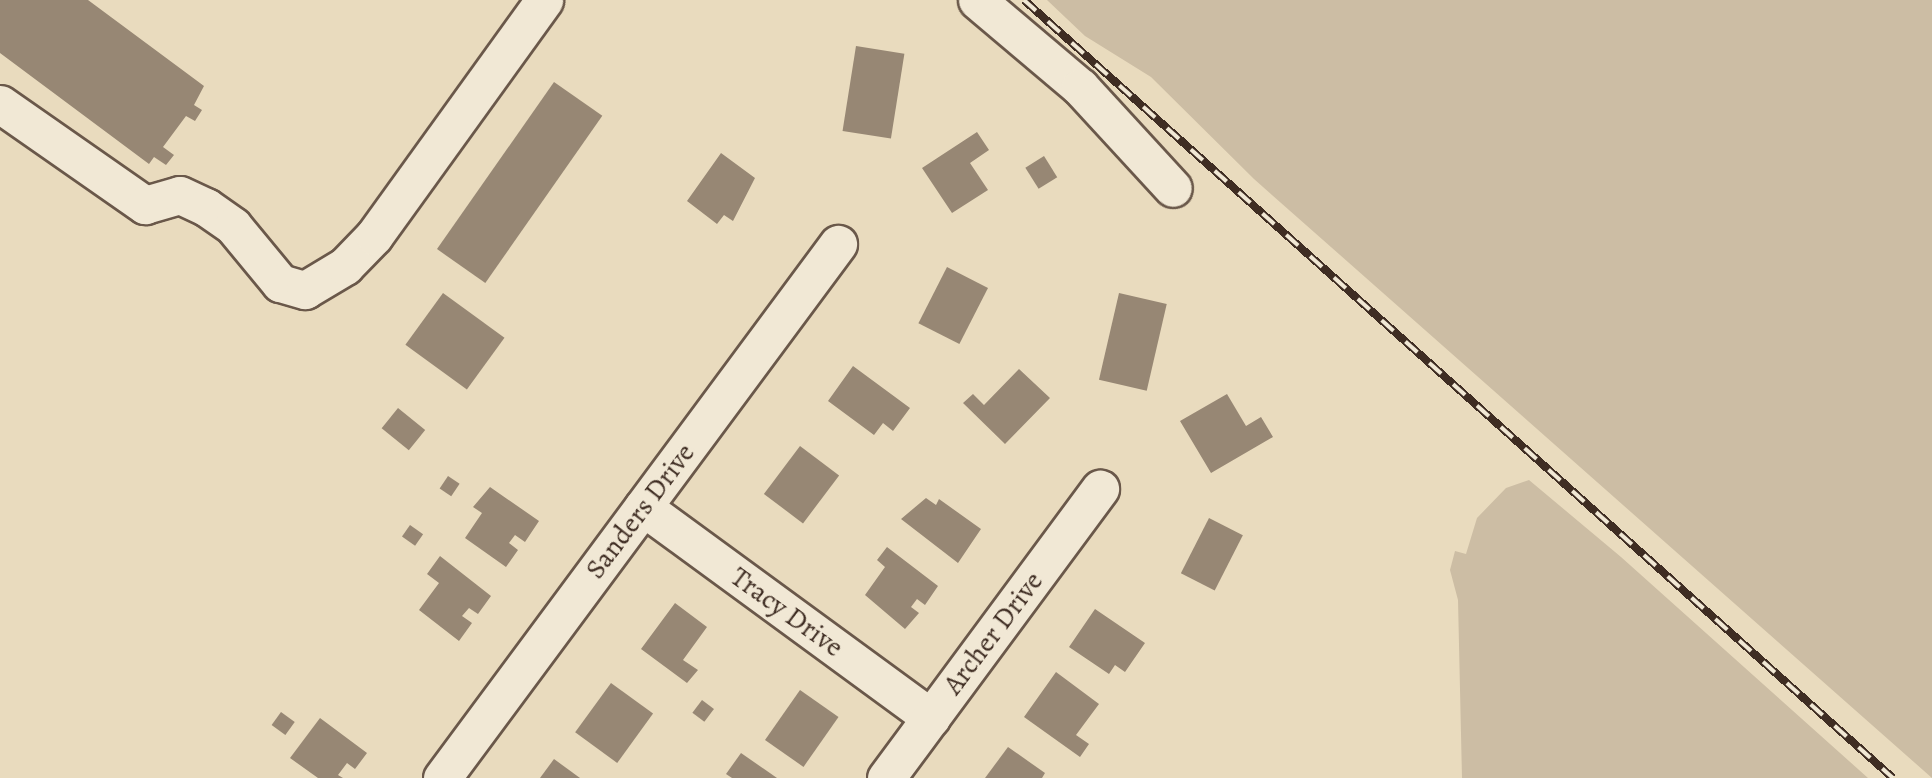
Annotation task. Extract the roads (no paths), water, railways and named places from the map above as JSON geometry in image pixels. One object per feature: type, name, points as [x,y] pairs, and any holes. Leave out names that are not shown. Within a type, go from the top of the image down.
[{"type":"street","points":[[0,104],[145,205],[180,195],[206,207],[233,226],[280,283],[305,290],[345,266],[374,236],[544,0]]},
{"type":"street","points":[[977,0],[1080,87],[1173,188]]},
{"type":"street","name":"Sanders Drive","points":[[442,778],[838,244]]},
{"type":"street","name":"Archer Drive","points":[[886,778],[1100,489]]},
{"type":"street","name":"Tracy Drive","points":[[643,507],[931,718]]},
{"type":"railway","points":[[1024,0],[1893,778]]}]
